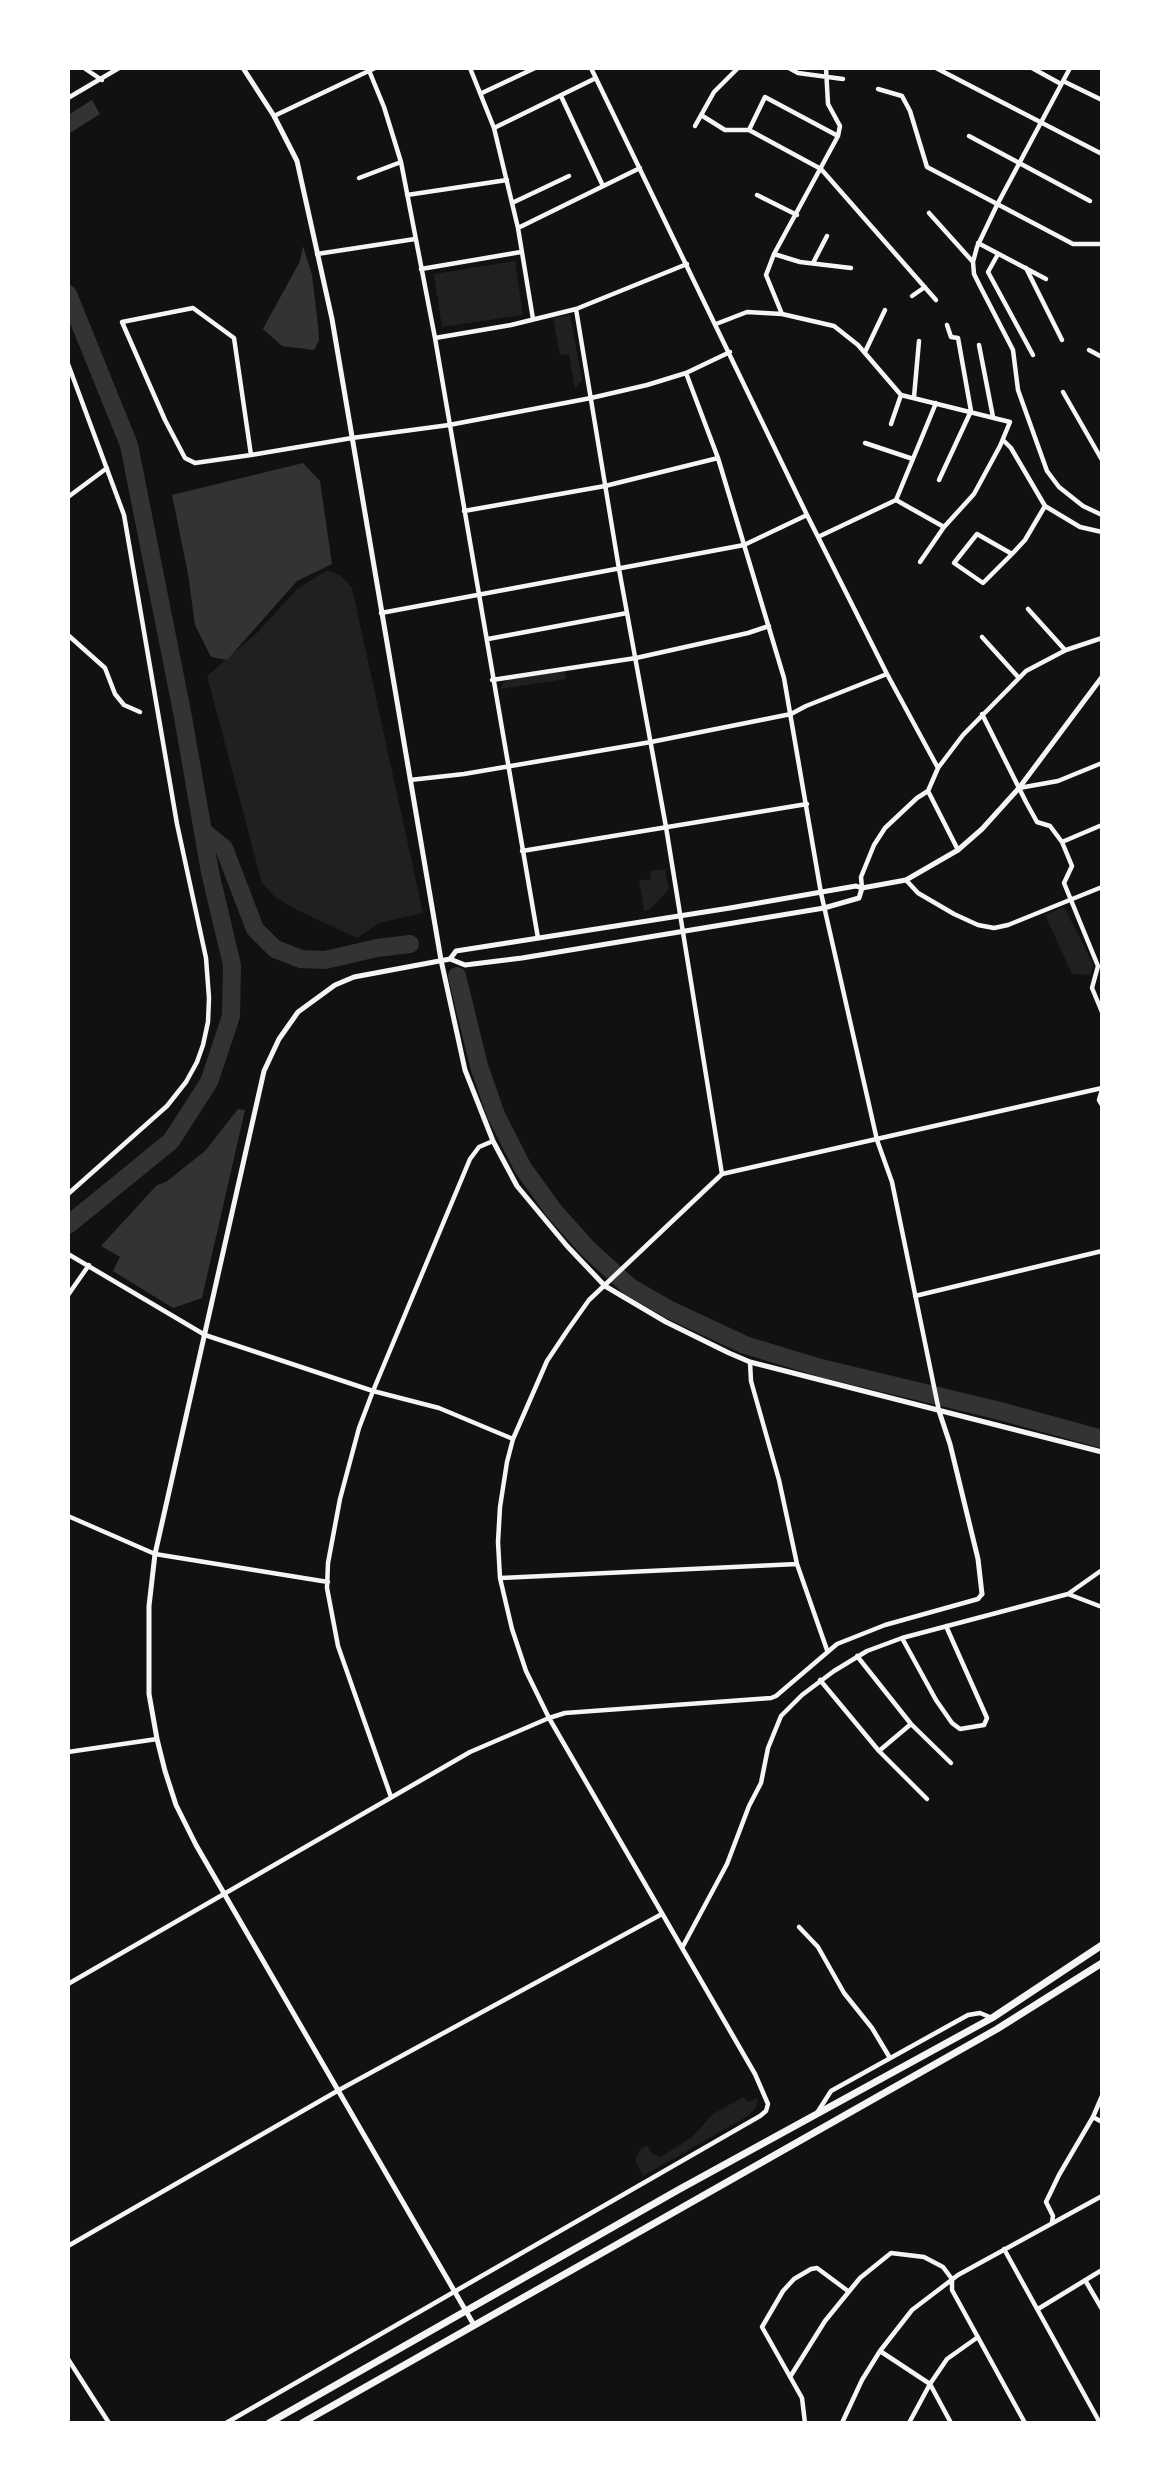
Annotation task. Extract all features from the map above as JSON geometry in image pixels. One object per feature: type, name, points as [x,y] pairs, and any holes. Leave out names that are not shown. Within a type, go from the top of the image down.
[{"type":"highway","points":[[269,2423],[678,2190],[992,2018],[1102,1945]]},
{"type":"highway","points":[[302,2423],[997,2029],[1102,1963]]},
{"type":"street","points":[[84,68],[102,80]]},
{"type":"street","points":[[68,98],[119,68]]},
{"type":"street","points":[[243,68],[274,116],[297,161],[332,319],[441,960],[465,1070],[493,1141],[517,1185],[533,1207],[605,1286],[666,1322],[750,1362],[1102,1452]]},
{"type":"street","points":[[274,116],[375,68]]},
{"type":"street","points":[[470,68],[494,128],[518,228],[533,319]]},
{"type":"street","points":[[482,93],[535,68]]},
{"type":"street","points":[[591,68],[807,515],[938,768]]},
{"type":"street","points":[[695,126],[714,92],[738,68]]},
{"type":"street","points":[[789,68],[798,74],[842,79]]},
{"type":"street","points":[[782,314],[766,275],[774,254],[838,136],[840,126],[828,104],[827,68]]},
{"type":"street","points":[[936,68],[1102,154]]},
{"type":"street","points":[[1032,68],[1102,100]]},
{"type":"street","points":[[1070,68],[997,205],[978,243],[973,262],[974,274],[1013,349],[1018,390],[1047,471],[1059,487],[1083,506],[1102,515]]},
{"type":"street","points":[[369,70],[401,162],[435,338],[538,938]]},
{"type":"street","points":[[494,128],[596,78]]},
{"type":"street","points":[[878,89],[902,96],[910,111],[927,167],[1073,244],[1102,244]]},
{"type":"street","points":[[561,96],[603,186]]},
{"type":"street","points":[[749,130],[765,97],[838,136]]},
{"type":"street","points":[[702,115],[725,130],[749,130],[821,169],[936,300]]},
{"type":"street","points":[[969,136],[1090,201]]},
{"type":"street","points":[[359,177],[401,162]]},
{"type":"street","points":[[518,228],[640,169]]},
{"type":"street","points":[[512,203],[569,176]]},
{"type":"street","points":[[407,195],[507,180]]},
{"type":"street","points":[[757,195],[797,215]]},
{"type":"street","points":[[929,214],[973,262]]},
{"type":"street","points":[[813,262],[827,236]]},
{"type":"street","points":[[317,254],[415,239]]},
{"type":"street","points":[[978,243],[1046,279]]},
{"type":"street","points":[[421,269],[521,253]]},
{"type":"street","points":[[774,254],[800,262],[850,268]]},
{"type":"street","points":[[998,254],[988,272],[1033,355]]},
{"type":"street","points":[[435,338],[576,309],[687,264]]},
{"type":"street","points":[[1026,268],[1062,340]]},
{"type":"street","points":[[912,296],[925,287]]},
{"type":"street","points":[[251,455],[234,338],[193,308],[122,322],[165,420],[185,458],[195,463],[251,455],[352,438],[449,425],[591,398],[686,373],[730,352]]},
{"type":"street","points":[[576,309],[619,569],[666,827],[722,1174]]},
{"type":"street","points":[[865,352],[885,310]]},
{"type":"street","points":[[716,324],[747,312],[782,314],[834,326],[865,352],[901,395],[1010,422],[974,494],[944,527],[920,562]]},
{"type":"street","points":[[939,480],[971,411],[958,338],[951,337],[947,325]]},
{"type":"street","points":[[914,397],[919,341]]},
{"type":"street","points":[[979,345],[993,417]]},
{"type":"street","points":[[1088,350],[1102,357]]},
{"type":"street","points":[[68,363],[124,515],[177,824],[206,958],[208,1022],[197,1062],[186,1082],[167,1106],[68,1195]]},
{"type":"street","points":[[68,1984],[470,1752],[549,1718],[565,1713],[771,1698],[837,1644],[885,1625],[978,1599],[982,1594],[975,1547],[950,1444],[939,1411],[892,1182],[877,1140],[824,908],[791,714],[769,626],[718,458],[686,373]]},
{"type":"street","points":[[1062,392],[1102,460]]},
{"type":"street","points":[[891,424],[901,395]]},
{"type":"street","points":[[818,537],[896,500],[936,402]]},
{"type":"street","points":[[1003,440],[1011,448],[1045,506],[1080,527],[1102,532]]},
{"type":"street","points":[[865,443],[913,459]]},
{"type":"street","points":[[464,511],[606,486],[718,458]]},
{"type":"street","points":[[68,497],[107,468]]},
{"type":"street","points":[[896,500],[944,527]]},
{"type":"street","points":[[1012,554],[977,534],[954,563],[983,583],[1012,554],[1025,540],[1045,506]]},
{"type":"street","points":[[382,613],[744,545],[807,515]]},
{"type":"street","points":[[1028,609],[1066,650]]},
{"type":"street","points":[[488,639],[627,613]]},
{"type":"street","points":[[492,680],[636,658],[769,626]]},
{"type":"street","points":[[68,635],[105,668],[115,694],[124,705],[140,712]]},
{"type":"street","points":[[982,637],[1019,678]]},
{"type":"street","points":[[450,958],[465,965],[824,908],[859,898],[861,877],[874,845],[885,828],[928,790],[951,749],[982,715],[1026,671],[1066,650],[1102,638]]},
{"type":"street","points":[[410,779],[464,774],[651,742],[791,714],[887,674]]},
{"type":"street","points":[[474,2325],[339,2090],[223,1896],[176,1805],[157,1739],[149,1694],[149,1606],[155,1554],[264,1071],[279,1039],[298,1012],[335,985],[354,977],[450,958],[456,951],[906,880],[958,850],[982,829],[1018,788],[1102,677]]},
{"type":"street","points":[[982,715],[1037,822],[1050,826],[1062,842],[1072,866],[1064,883],[1098,966],[1092,988],[1102,1012]]},
{"type":"street","points":[[1018,788],[1058,781],[1102,763]]},
{"type":"street","points":[[928,790],[958,850]]},
{"type":"street","points":[[522,851],[807,804]]},
{"type":"street","points":[[1062,842],[1102,825]]},
{"type":"street","points":[[906,880],[918,892],[954,914],[978,925],[994,928],[1008,925],[1102,887]]},
{"type":"street","points":[[1095,978],[1102,979]]},
{"type":"street","points":[[226,2423],[766,2111],[768,2104],[755,2074],[549,1718],[526,1671],[512,1629],[500,1578],[500,1507],[513,1438],[547,1361],[589,1300],[722,1174],[1102,1089],[1099,1100],[1102,1105]]},
{"type":"street","points":[[391,1797],[338,1646],[328,1582],[328,1563],[340,1499],[359,1428],[373,1391],[470,1159],[479,1147],[493,1141]]},
{"type":"street","points":[[915,1296],[1102,1251]]},
{"type":"street","points":[[68,1254],[205,1335],[373,1391],[439,1408],[513,1438]]},
{"type":"street","points":[[68,1295],[89,1265]]},
{"type":"street","points":[[750,1362],[751,1381],[779,1480],[797,1564],[827,1650]]},
{"type":"street","points":[[68,1516],[155,1554],[328,1582]]},
{"type":"street","points":[[500,1578],[797,1564]]},
{"type":"street","points":[[681,1949],[727,1864],[749,1806],[761,1783],[768,1748],[781,1716],[820,1680],[857,1656],[902,1638],[1068,1594],[1102,1570]]},
{"type":"street","points":[[1068,1594],[1102,1607]]},
{"type":"street","points":[[902,1638],[936,1700],[952,1723],[960,1729],[984,1725],[987,1718],[946,1626]]},
{"type":"street","points":[[857,1656],[911,1724],[951,1763]]},
{"type":"street","points":[[820,1680],[879,1751],[927,1799]]},
{"type":"street","points":[[879,1751],[911,1724]]},
{"type":"street","points":[[68,1752],[157,1739]]},
{"type":"street","points":[[68,2246],[339,2090],[662,1914]]},
{"type":"street","points":[[799,1927],[818,1947],[844,1993],[872,2028],[890,2058]]},
{"type":"street","points":[[817,2114],[831,2091],[968,2015],[980,2013],[992,2018]]},
{"type":"street","points":[[1052,2223],[1053,2216],[1046,2202],[1102,2096]]},
{"type":"street","points":[[1093,2117],[1102,2122]]},
{"type":"street","points":[[842,2423],[862,2380],[880,2351],[912,2310],[952,2279],[1102,2196]]},
{"type":"street","points":[[1004,2248],[1100,2423]]},
{"type":"street","points":[[790,2377],[825,2321],[860,2278],[891,2253],[924,2257],[943,2267],[952,2279],[952,2290],[1025,2423]]},
{"type":"street","points":[[805,2423],[802,2398],[762,2327],[783,2291],[794,2279],[817,2268],[848,2291]]},
{"type":"street","points":[[1038,2309],[1102,2270]]},
{"type":"street","points":[[1085,2280],[1102,2309]]},
{"type":"street","points":[[909,2423],[947,2359],[978,2337]]},
{"type":"street","points":[[880,2351],[930,2384],[951,2423]]},
{"type":"street","points":[[68,2359],[109,2423]]},
{"type":"shaded area","points":[[92,100],[100,114],[70,133],[68,115]]},
{"type":"shaded area","points":[[303,246],[312,275],[318,326],[319,340],[314,350],[282,346],[263,329],[300,261]]},
{"type":"shaded area","points":[[515,261],[523,315],[442,327],[434,274]]},
{"type":"shaded area","points":[[570,315],[582,380],[575,389],[569,354],[560,355],[553,318]]},
{"type":"shaded area","points":[[303,463],[320,481],[332,564],[297,581],[227,660],[211,657],[195,625],[172,495]]},
{"type":"shaded area","points":[[328,570],[340,575],[352,588],[423,913],[379,923],[357,938],[295,909],[275,897],[262,883],[207,676],[258,632],[297,589]]},
{"type":"shaded area","points":[[565,671],[566,679],[500,689],[503,683],[510,679]]},
{"type":"shaded area","points":[[665,869],[669,889],[649,910],[644,911],[639,881],[651,879],[650,871]]},
{"type":"shaded area","points":[[1064,907],[1093,964],[1091,975],[1072,974],[1045,915]]},
{"type":"shaded area","points":[[238,1109],[245,1110],[202,1298],[173,1308],[113,1271],[120,1257],[101,1246],[157,1185],[166,1182],[205,1151]]},
{"type":"shaded area","points":[[743,2097],[749,2102],[758,2098],[756,2107],[748,2116],[643,2176],[636,2162],[641,2149],[647,2145],[652,2154],[661,2157],[692,2137],[713,2114]]},
{"type":"waterway","points":[[68,294],[129,445],[183,717],[210,872],[232,965],[231,1016],[209,1082],[171,1141],[68,1225]]},
{"type":"waterway","points":[[204,832],[224,848],[255,929],[275,949],[301,959],[325,960],[377,948],[410,944]]},
{"type":"waterway","points":[[457,976],[479,1066],[496,1115],[523,1168],[554,1211],[589,1250],[630,1287],[670,1310],[745,1345],[821,1368],[1000,1411],[1102,1439]]}]
